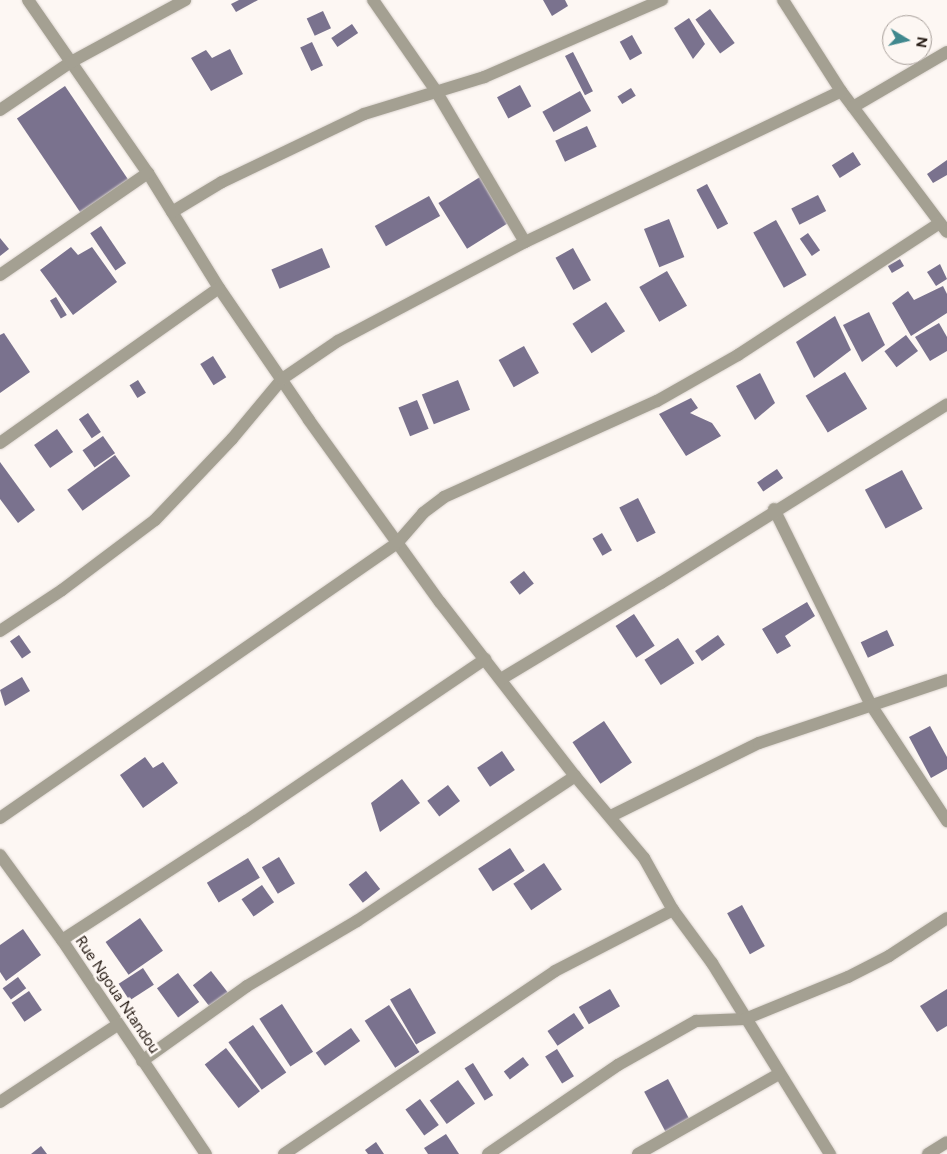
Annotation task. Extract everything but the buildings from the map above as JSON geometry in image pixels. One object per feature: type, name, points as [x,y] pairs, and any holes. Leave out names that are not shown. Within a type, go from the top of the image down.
[{"type":"street","points":[[28,0],[148,173],[219,288],[440,602],[575,776],[611,816],[644,858],[673,910],[712,963],[830,1154]]},
{"type":"street","points":[[0,110],[71,62],[185,0]]},
{"type":"street","points":[[374,0],[436,91],[525,242]]},
{"type":"street","points":[[172,212],[222,182],[304,141],[364,114],[484,77],[662,0]]},
{"type":"street","points":[[0,818],[398,542],[423,513],[444,497],[657,401],[738,355],[944,228],[841,91],[782,0]]},
{"type":"street","points":[[853,107],[947,52]]},
{"type":"street","points":[[0,631],[62,590],[155,520],[232,439],[282,379],[373,322],[525,242],[841,91]]},
{"type":"street","points":[[0,275],[148,173]]},
{"type":"street","points":[[0,443],[219,288]]},
{"type":"street","points":[[501,679],[661,583],[774,509],[947,404]]},
{"type":"street","points":[[774,509],[871,705],[947,821]]},
{"type":"street","points":[[62,940],[246,821],[485,659]]},
{"type":"street","points":[[611,816],[750,747],[947,680]]},
{"type":"street","points":[[142,1061],[247,986],[357,921],[575,776]]},
{"type":"street","name":"Rue Ngoua Ntandou","points":[[0,855],[4,873],[62,940],[116,1025],[206,1154]]},
{"type":"street","points":[[284,1154],[555,971],[673,910]]},
{"type":"street","points":[[488,1154],[618,1065],[696,1021],[745,1019],[848,977],[889,956],[947,918]]},
{"type":"street","points":[[0,1102],[116,1025]]},
{"type":"street","points":[[638,1154],[779,1074]]},
{"type":"street","points":[[928,1154],[947,1142]]}]
